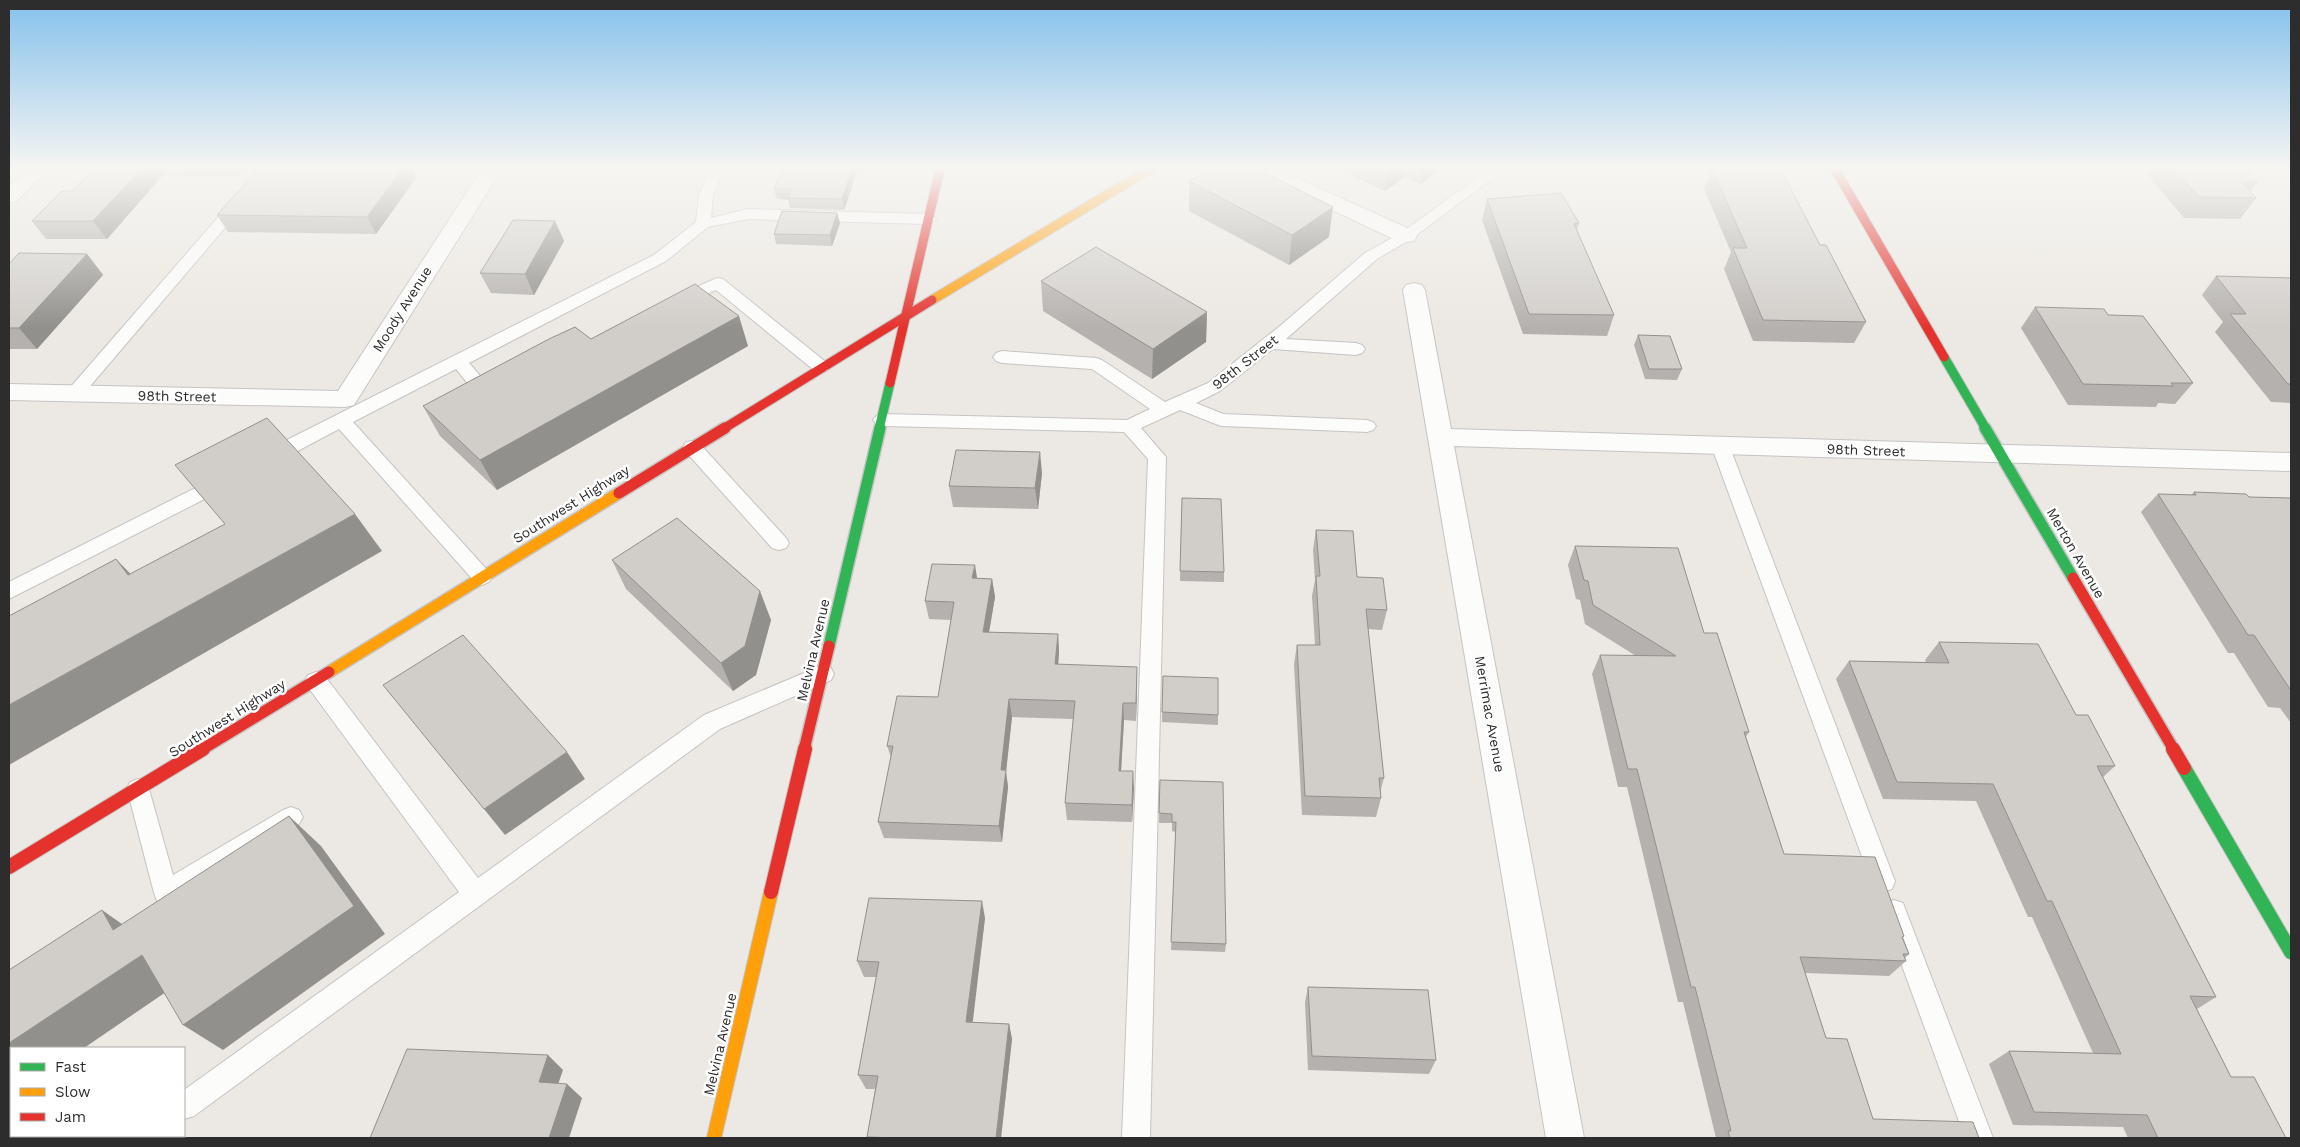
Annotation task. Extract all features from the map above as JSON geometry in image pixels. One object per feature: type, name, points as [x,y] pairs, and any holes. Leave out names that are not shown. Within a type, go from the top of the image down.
[{"type":"street","name":"Moody Avenue","points":[[343,410],[459,223]]},
{"type":"street","name":"Melvina Avenue","points":[[714,1138],[927,223]]},
{"type":"street","name":"Southwest Highway","points":[[9,867],[316,681],[907,314],[1060,223]]},
{"type":"street","points":[[1377,223],[1406,236]]},
{"type":"street","name":"Merton Avenue","points":[[1866,223],[2291,952]]},
{"type":"street","name":"Merrimac Avenue","points":[[1414,290],[1565,1138]]},
{"type":"street","name":"98th Street","points":[[9,392],[74,394],[343,410]]},
{"type":"street","name":"98th Street","points":[[1441,437],[2291,462]]},
{"type":"lane","points":[[74,394],[222,223]]},
{"type":"lane","points":[[254,465],[343,410],[458,360],[660,258],[703,224],[710,223]]},
{"type":"lane","name":"98th Street","points":[[882,420],[1129,426],[1214,388],[1372,256],[1425,223]]},
{"type":"lane","points":[[664,309],[717,283],[821,367]]},
{"type":"lane","points":[[1269,344],[1356,349]]},
{"type":"lane","points":[[1002,357],[1096,364],[1172,407],[1221,420],[1367,426]]},
{"type":"lane","points":[[458,360],[489,398],[507,389]]},
{"type":"lane","points":[[343,410],[482,578]]},
{"type":"lane","points":[[1129,426],[1157,456],[1136,1138]]},
{"type":"lane","points":[[1720,445],[1979,1138]]},
{"type":"lane","points":[[692,447],[779,543]]},
{"type":"lane","points":[[9,591],[236,474]]},
{"type":"lane","points":[[185,1105],[712,722],[823,674]]},
{"type":"lane","points":[[316,681],[475,894]]},
{"type":"lane","points":[[138,789],[166,893],[291,817]]},
{"type":"building","points":[[511,223],[554,223],[525,274],[480,273]]},
{"type":"building","points":[[778,223],[834,223],[830,235],[774,234]]},
{"type":"building","points":[[1268,223],[1310,223],[1292,235]]},
{"type":"building","points":[[1496,223],[1579,223],[1574,224],[1614,315],[1529,314]]},
{"type":"building","points":[[1736,223],[1808,223],[1820,245],[1826,245],[1866,322],[1763,320],[1733,248],[1747,248]]},
{"type":"building","points":[[1096,247],[1207,312],[1153,349],[1041,281]]},
{"type":"building","points":[[19,253],[87,254],[19,328],[9,328],[9,264]]},
{"type":"building","points":[[2216,276],[2291,278],[2291,384],[2288,384],[2230,314],[2246,314]]},
{"type":"building","points":[[695,284],[739,316],[480,460],[423,406],[575,327],[591,339]]},
{"type":"building","points":[[2035,307],[2104,309],[2108,315],[2143,316],[2193,383],[2171,383],[2173,386],[2083,384]]},
{"type":"building","points":[[1638,335],[1670,336],[1682,369],[1649,369]]},
{"type":"building","points":[[267,418],[355,514],[9,705],[9,616],[116,559],[128,575],[225,524],[175,465]]},
{"type":"building","points":[[956,450],[1040,452],[1035,488],[949,486]]},
{"type":"building","points":[[2194,492],[2246,494],[2249,497],[2291,498],[2291,689],[2254,635],[2248,635],[2158,494],[2196,495]]},
{"type":"building","points":[[1182,498],[1221,499],[1224,572],[1180,571]]},
{"type":"building","points":[[677,518],[760,591],[745,646],[721,663],[612,560]]},
{"type":"building","points":[[1316,530],[1353,531],[1357,577],[1383,578],[1387,610],[1366,609],[1384,778],[1379,778],[1381,798],[1305,796],[1297,645],[1320,645],[1316,576],[1320,576]]},
{"type":"building","points":[[1575,546],[1678,548],[1704,633],[1717,633],[1749,732],[1744,732],[1784,854],[1875,857],[1904,936],[1902,937],[1909,954],[1903,954],[1906,961],[1800,957],[1826,1038],[1847,1039],[1873,1119],[1973,1122],[1979,1138],[1730,1138],[1728,1131],[1731,1131],[1695,987],[1691,987],[1637,769],[1628,769],[1600,655],[1676,656],[1593,605],[1588,581],[1584,580]]},
{"type":"building","points":[[932,564],[975,565],[972,578],[992,579],[983,632],[1058,634],[1055,664],[1137,667],[1136,703],[1123,703],[1119,771],[1133,771],[1132,805],[1065,803],[1075,701],[1009,699],[1001,770],[1006,770],[999,826],[878,822],[893,746],[887,746],[897,696],[938,697],[954,602],[925,601]]},
{"type":"building","points":[[463,635],[567,752],[484,809],[383,685]]},
{"type":"building","points":[[1939,642],[2038,644],[2076,715],[2088,715],[2115,766],[2097,766],[2216,997],[2190,996],[2231,1077],[2254,1077],[2286,1138],[2158,1138],[2147,1115],[2034,1112],[2009,1051],[2121,1054],[2052,901],[2047,901],[1993,784],[1897,782],[1849,661],[1949,663]]},
{"type":"building","points":[[1163,676],[1218,678],[1218,715],[1162,712]]},
{"type":"building","points":[[1160,780],[1223,782],[1226,944],[1171,942],[1176,822],[1172,822],[1172,814],[1159,813]]},
{"type":"building","points":[[289,816],[354,906],[183,1025],[142,955],[9,1043],[9,970],[102,910],[113,930]]},
{"type":"building","points":[[869,898],[982,901],[966,1022],[1009,1024],[996,1138],[867,1137],[878,1076],[858,1075],[879,962],[857,961]]},
{"type":"building","points":[[1308,987],[1428,990],[1436,1060],[1312,1056]]},
{"type":"building","points":[[407,1049],[548,1055],[539,1082],[567,1084],[549,1138],[370,1138]]},
{"type":"building","points":[[9,1052],[10,1137],[25,1137],[9,1138]]},
{"type":"traffic: fast","points":[[1944,357],[2073,578]]},
{"type":"traffic: fast","points":[[829,646],[890,383]]},
{"type":"traffic: fast","points":[[2184,768],[2291,952]]},
{"type":"traffic: slow","points":[[932,300],[1061,223]]},
{"type":"traffic: slow","points":[[329,672],[619,493]]},
{"type":"traffic: slow","points":[[714,1138],[771,892]]},
{"type":"traffic: jam","points":[[890,383],[927,223]]},
{"type":"traffic: jam","points":[[1866,223],[1944,357]]},
{"type":"traffic: jam","points":[[619,493],[932,300]]},
{"type":"traffic: jam","points":[[2073,578],[2184,768]]},
{"type":"traffic: jam","points":[[771,892],[829,646]]},
{"type":"traffic: jam","points":[[9,867],[329,672]]}]
